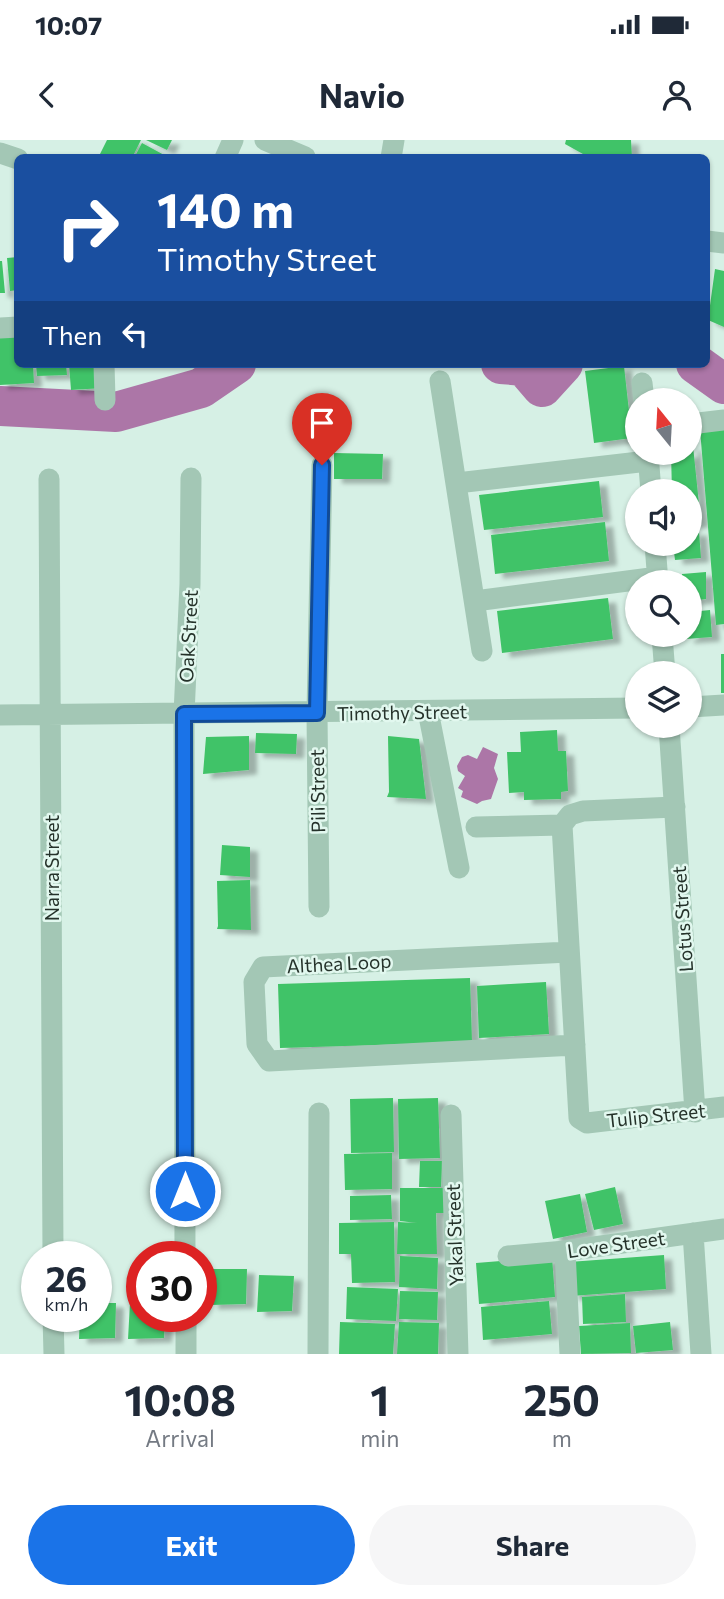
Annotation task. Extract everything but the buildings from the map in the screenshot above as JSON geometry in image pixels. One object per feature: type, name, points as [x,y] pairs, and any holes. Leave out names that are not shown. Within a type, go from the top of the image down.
[{"type":"street","points":[[265,140],[300,154]]},
{"type":"street","points":[[104,368],[105,400]]},
{"type":"street","points":[[440,381],[482,651]]},
{"type":"street","points":[[702,423],[724,420]]},
{"type":"street","points":[[457,483],[625,460]]},
{"type":"street","name":"Pili Street","points":[[318,907],[317,713],[322,465]]},
{"type":"street","name":"Oak Street","points":[[186,1241],[184,714],[190,584],[191,478]]},
{"type":"street","name":"Narra Street","points":[[49,479],[53,1241]]},
{"type":"street","points":[[475,601],[625,584]]},
{"type":"street","points":[[702,706],[724,705]]},
{"type":"street","name":"Timothy Street","points":[[0,715],[625,708]]},
{"type":"street","points":[[428,711],[459,868]]},
{"type":"street","name":"Lotus Street","points":[[670,738],[695,1112]]},
{"type":"street","points":[[575,1045],[562,825],[570,815],[583,811],[675,807]]},
{"type":"street","points":[[476,827],[562,825]]},
{"type":"street","name":"Althea Loop","points":[[569,952],[263,967],[254,982],[257,1044],[269,1061],[575,1045]]},
{"type":"street","name":"Tulip Street","points":[[575,1045],[579,1118],[587,1123],[724,1107]]},
{"type":"street","points":[[318,1354],[319,1113]]},
{"type":"street","name":"Yakal Street","points":[[451,1115],[458,1354]]},
{"type":"street","name":"Love Street","points":[[508,1256],[565,1251],[724,1229]]},
{"type":"street","points":[[693,1233],[701,1354]]},
{"type":"street","points":[[565,1251],[570,1354]]},
{"type":"street","points":[[53,1332],[54,1354]]},
{"type":"street","points":[[186,1332],[186,1354]]},
{"type":"shaded area","points":[[483,747],[498,754],[494,768],[498,779],[491,799],[477,804],[461,797],[463,791],[458,788],[465,776],[458,771],[457,766],[462,757],[468,755],[477,759]]},
{"type":"waterway","points":[[0,406],[116,412],[201,388],[230,368]]},
{"type":"waterway","points":[[526,368],[542,387],[559,368]]},
{"type":"waterway","points":[[702,368],[724,384]]},
{"type":"route","points":[[185,1191],[184,714],[317,713],[322,465]]}]
